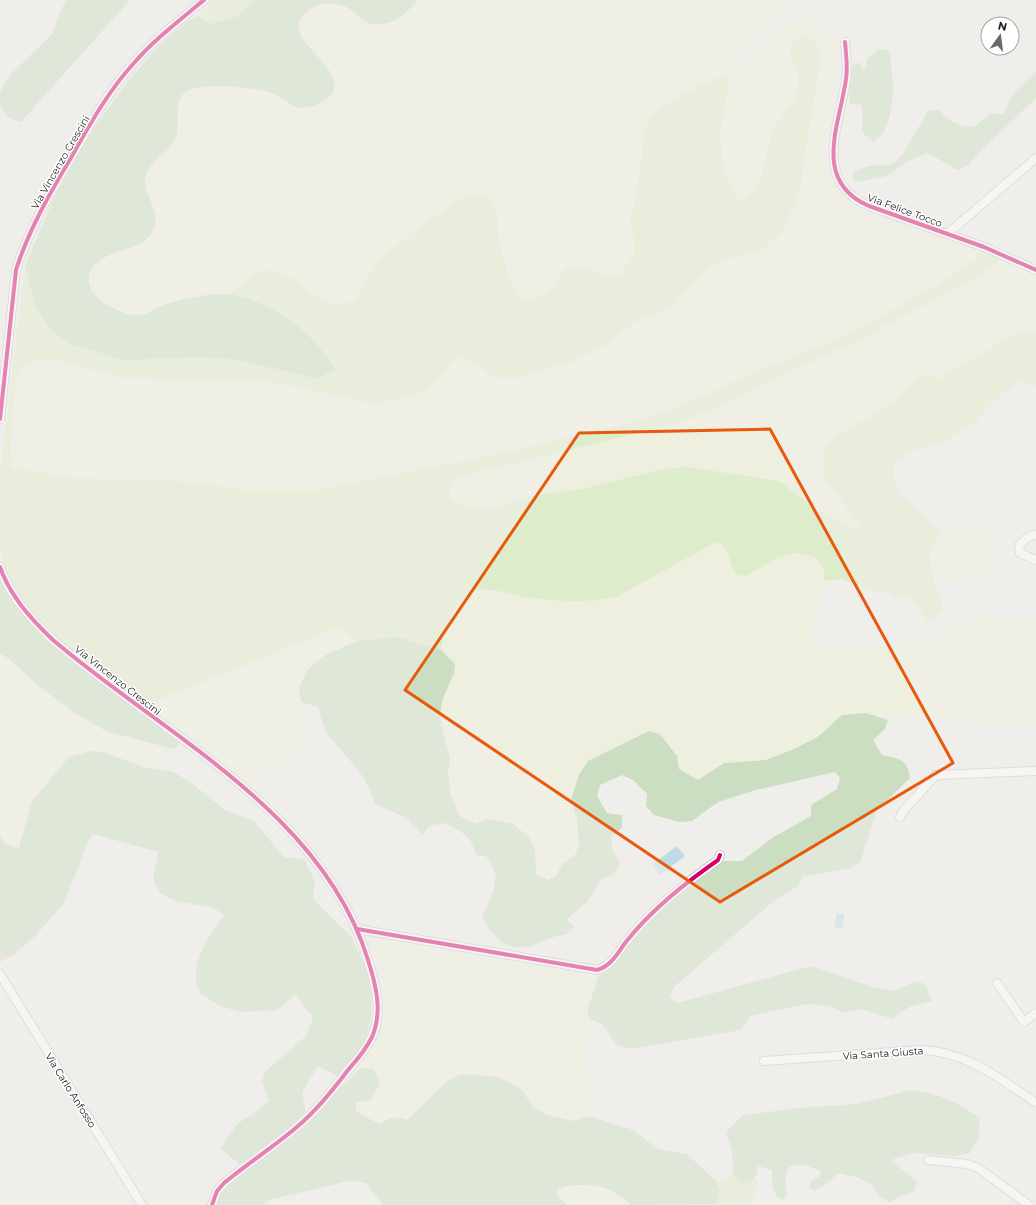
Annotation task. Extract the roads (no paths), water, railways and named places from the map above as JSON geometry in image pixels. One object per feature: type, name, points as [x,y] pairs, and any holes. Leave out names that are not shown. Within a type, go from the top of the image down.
[{"type":"street","name":"Via Vincenzo Crescini","points":[[0,419],[16,270],[23,249],[38,217],[92,122],[121,79],[147,49],[204,0]]},
{"type":"street","name":"Via Felice Tocco","points":[[845,42],[847,76],[834,140],[834,159],[841,183],[851,195],[862,202],[1034,266]]},
{"type":"street","points":[[948,234],[1036,158]]},
{"type":"street","points":[[1036,535],[1028,537],[1019,544],[1020,553],[1036,560]]},
{"type":"street","name":"Via Vincenzo Crescini","points":[[0,567],[10,589],[18,601],[53,640],[234,780],[292,832],[315,859],[344,904],[357,929],[371,970],[377,998],[378,1016],[371,1038],[353,1064],[316,1109],[280,1141],[224,1183],[218,1191],[212,1205]]},
{"type":"street","points":[[900,817],[904,810],[936,775],[1036,771]]},
{"type":"street","points":[[357,929],[597,970],[610,964],[633,933],[667,899],[718,860],[720,855]]},
{"type":"street","name":"Via Carlo Anfosso","points":[[0,974],[142,1205]]},
{"type":"street","points":[[997,983],[1024,1022],[1036,1013]]},
{"type":"street","name":"Via Santa Giusta","points":[[764,1061],[936,1050],[963,1059],[984,1069],[1036,1103]]},
{"type":"street","points":[[928,1160],[967,1164],[978,1168],[1029,1205]]},
{"type":"water","points":[[677,846],[685,856],[660,875],[653,864]]},
{"type":"water","points":[[836,913],[844,914],[843,929],[835,928]]}]
